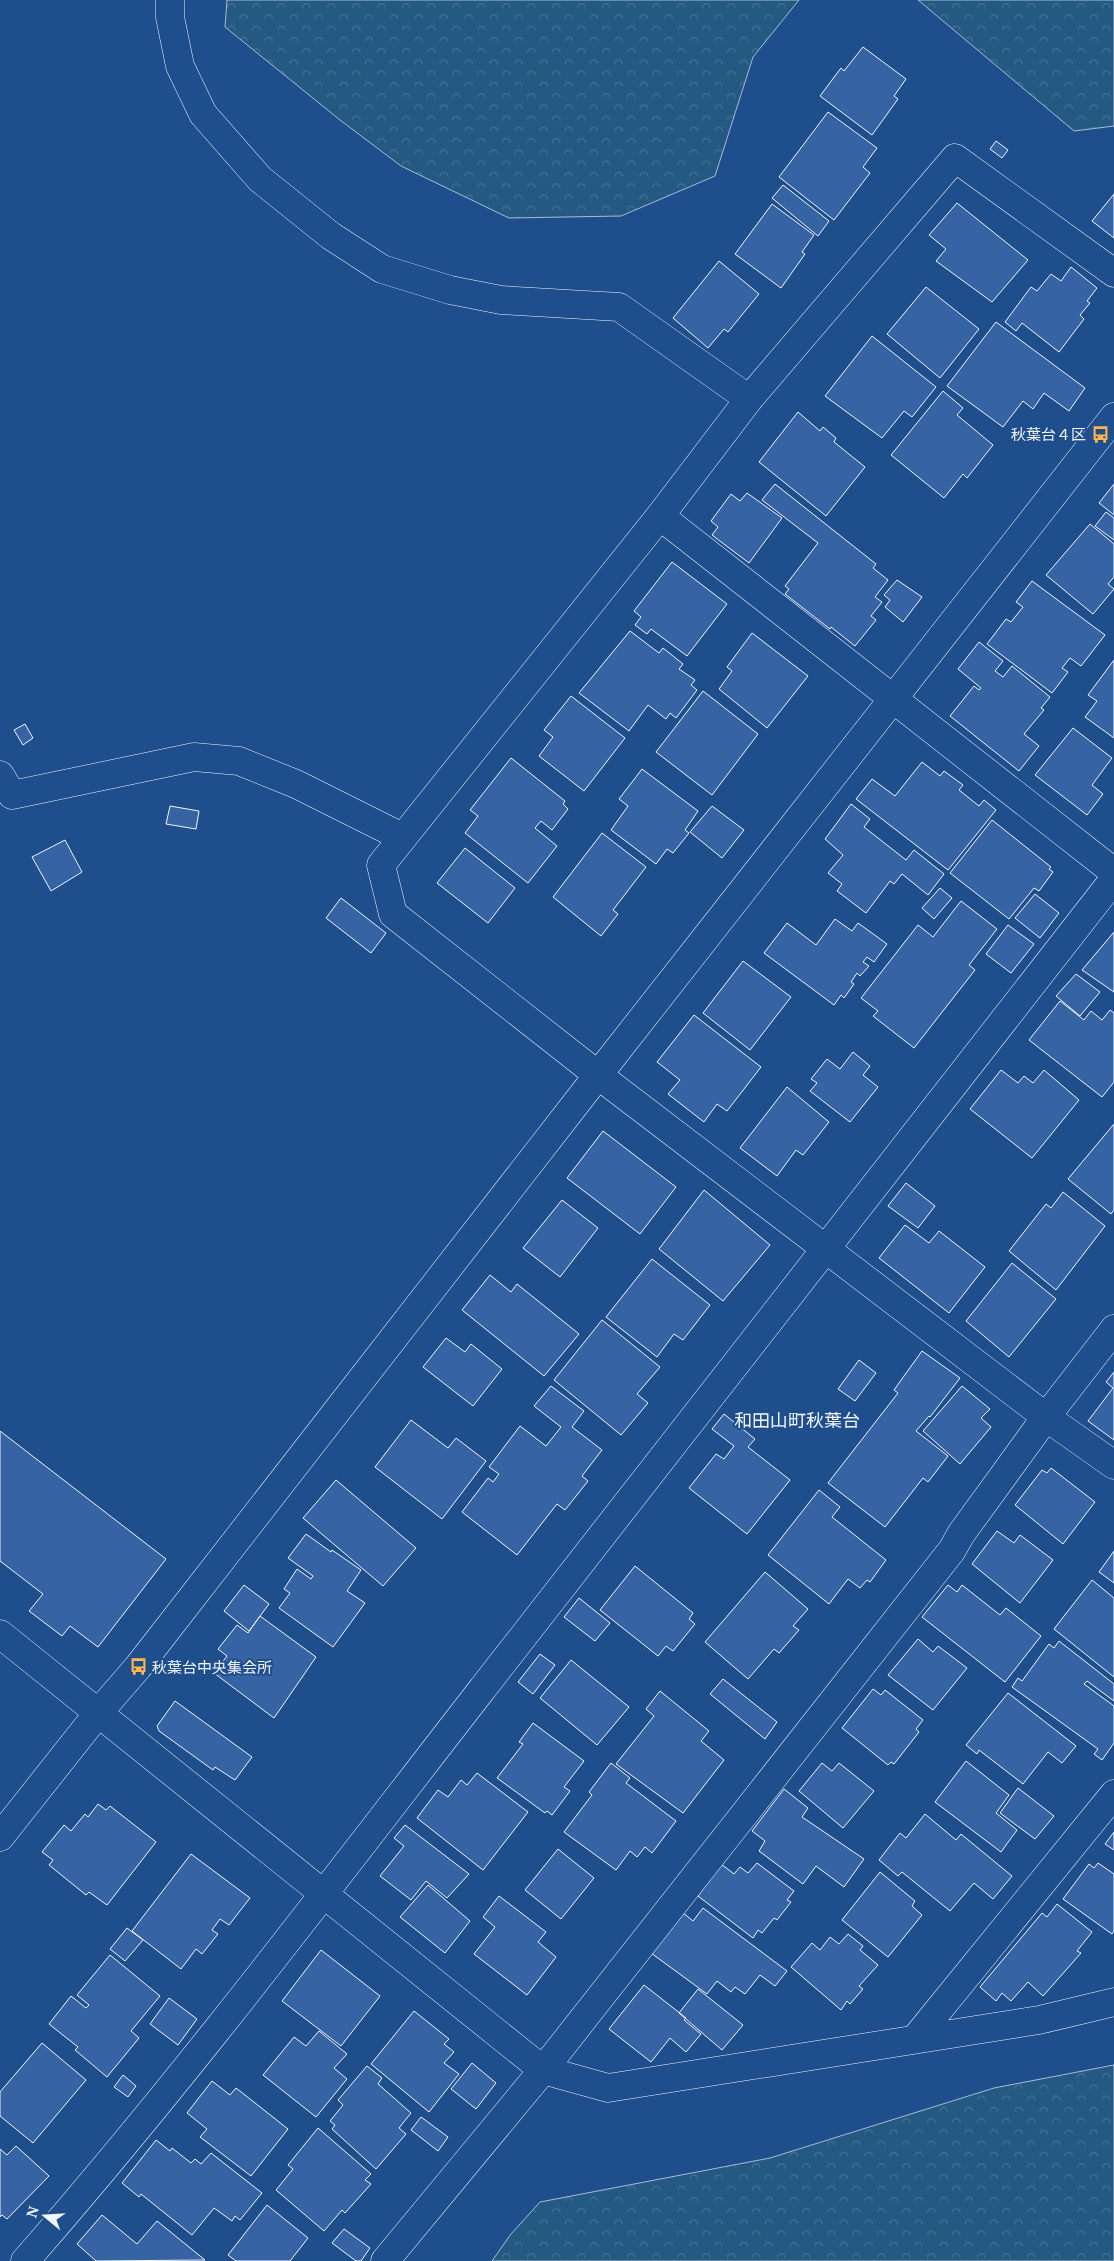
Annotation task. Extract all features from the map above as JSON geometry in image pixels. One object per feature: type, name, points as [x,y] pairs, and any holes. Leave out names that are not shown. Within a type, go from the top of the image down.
[{"type":"street","points":[[170,0],[170,17],[180,66],[203,114],[260,179],[331,236],[382,269],[450,290],[501,300],[619,307],[749,399]]},
{"type":"street","points":[[1114,273],[955,158],[749,399],[660,516],[402,836],[381,865],[392,914],[598,1075],[1046,1417],[1114,1465]]},
{"type":"street","points":[[0,1837],[99,1712],[144,1660],[598,1075],[1114,416]]},
{"type":"street","points":[[660,516],[1114,872]]},
{"type":"street","points":[[0,775],[12,795],[194,757],[239,761],[296,784],[402,836]]},
{"type":"street","points":[[25,2261],[108,2167],[1114,879]]},
{"type":"street","points":[[385,2261],[543,2070],[952,1550],[961,1534],[1046,1417],[1114,1329]]},
{"type":"street","points":[[0,1634],[543,2070],[608,2088],[1039,2020],[1114,2002]]},
{"type":"street","points":[[916,2038],[1114,1794]]},
{"type":"green space","points":[[227,0],[799,0],[753,57],[715,176],[621,216],[509,218],[401,166],[340,120],[225,27]]},
{"type":"green space","points":[[918,0],[1114,0],[1114,126],[1074,131]]},
{"type":"green space","points":[[1114,2065],[1114,2261],[492,2261],[511,2234],[540,2202],[770,2158],[994,2088]]},
{"type":"building","points":[[863,47],[906,79],[894,96],[898,99],[872,135],[820,96],[841,68],[844,71]]},
{"type":"building","points":[[828,112],[877,148],[863,167],[870,173],[834,220],[779,177]]},
{"type":"building","points":[[996,141],[1008,150],[1002,158],[990,149]]},
{"type":"building","points":[[783,185],[829,221],[818,236],[772,198]]},
{"type":"building","points":[[1114,194],[1114,238],[1092,221]]},
{"type":"building","points":[[957,203],[1028,260],[992,302],[936,261],[946,249],[929,235]]},
{"type":"building","points":[[772,204],[814,235],[802,252],[805,254],[781,288],[735,254]]},
{"type":"building","points":[[719,261],[759,294],[728,332],[724,329],[708,348],[673,318]]},
{"type":"building","points":[[1071,267],[1097,288],[1087,301],[1090,303],[1080,315],[1084,319],[1059,352],[1022,323],[1016,331],[1005,322],[1031,287],[1037,291],[1051,274],[1061,281]]},
{"type":"building","points":[[926,287],[979,329],[940,378],[887,334]]},
{"type":"building","points":[[996,322],[1085,388],[1069,411],[1044,393],[1033,409],[1023,401],[1003,427],[947,386]]},
{"type":"building","points":[[872,336],[936,387],[912,417],[904,411],[882,438],[825,396]]},
{"type":"building","points":[[943,391],[963,408],[957,415],[993,445],[967,478],[963,474],[944,498],[891,455]]},
{"type":"building","points":[[798,412],[820,431],[823,427],[836,438],[834,442],[865,467],[826,516],[759,462]]},
{"type":"building","points":[[775,484],[876,564],[873,568],[888,580],[875,597],[882,602],[871,616],[876,620],[855,646],[785,594],[789,589],[785,586],[818,543],[762,500]]},
{"type":"building","points":[[1114,484],[1114,515],[1099,503]]},
{"type":"building","points":[[747,493],[782,518],[749,563],[712,535],[718,527],[711,521],[731,494],[740,501]]},
{"type":"building","points":[[1106,512],[1114,518],[1114,540],[1095,526]]},
{"type":"building","points":[[1090,524],[1114,544],[1114,577],[1108,584],[1114,589],[1093,614],[1046,575]]},
{"type":"building","points":[[672,562],[727,604],[687,656],[651,629],[647,634],[635,625],[641,617],[634,611]]},
{"type":"building","points":[[897,580],[922,597],[903,622],[885,607],[890,600],[884,595]]},
{"type":"building","points":[[1032,581],[1105,635],[1081,666],[1070,658],[1062,668],[1068,672],[1052,693],[987,644],[1006,619],[1011,622],[1023,607],[1016,602]]},
{"type":"building","points":[[630,631],[659,653],[663,648],[683,664],[679,669],[695,680],[691,685],[697,690],[676,718],[670,713],[666,719],[648,705],[629,731],[579,693]]},
{"type":"building","points":[[752,633],[808,676],[767,728],[719,689],[732,671],[727,667]]},
{"type":"building","points":[[979,642],[1003,661],[995,671],[1003,677],[1012,666],[1050,697],[1041,708],[1044,710],[1024,734],[1039,746],[1019,771],[950,716],[974,686],[979,690],[981,688],[958,669]]},
{"type":"building","points":[[1114,660],[1114,738],[1085,717],[1097,701],[1088,695]]},
{"type":"building","points":[[703,691],[758,734],[712,795],[656,752]]},
{"type":"building","points":[[571,696],[625,738],[584,791],[539,756],[553,737],[544,730]]},
{"type":"building","points":[[25,724],[33,738],[23,745],[14,730]]},
{"type":"building","points":[[1073,728],[1112,758],[1092,785],[1103,794],[1087,815],[1035,775]]},
{"type":"building","points":[[511,758],[565,801],[563,804],[568,809],[552,830],[541,821],[535,828],[557,846],[528,883],[465,833],[478,816],[470,810]]},
{"type":"building","points":[[922,762],[940,776],[944,771],[963,785],[959,790],[979,806],[984,800],[996,810],[948,870],[856,799],[872,779],[895,796]]},
{"type":"building","points":[[642,769],[698,811],[685,830],[689,833],[673,853],[667,849],[656,864],[611,830],[628,806],[619,799]]},
{"type":"building","points":[[851,804],[870,819],[864,827],[906,860],[914,850],[944,874],[928,895],[902,874],[894,884],[890,881],[866,913],[837,891],[842,884],[828,873],[843,855],[825,839]]},
{"type":"building","points":[[170,806],[199,811],[196,829],[166,824]]},
{"type":"building","points":[[712,806],[744,830],[722,858],[690,832]]},
{"type":"building","points":[[992,820],[1051,867],[1049,869],[1053,872],[1039,891],[1034,888],[1009,919],[950,873]]},
{"type":"building","points":[[602,833],[646,867],[613,910],[618,914],[601,936],[553,897]]},
{"type":"building","points":[[65,840],[82,872],[51,891],[32,857]]},
{"type":"building","points":[[465,848],[515,888],[488,923],[437,883]]},
{"type":"building","points":[[940,888],[952,898],[934,919],[922,908]]},
{"type":"building","points":[[1035,894],[1059,913],[1040,938],[1015,918]]},
{"type":"building","points":[[341,898],[386,933],[371,953],[326,918]]},
{"type":"building","points":[[961,901],[997,929],[969,965],[975,970],[914,1048],[873,1016],[878,1011],[861,998],[918,925],[933,937]]},
{"type":"building","points":[[835,919],[852,931],[858,923],[887,944],[874,962],[867,957],[863,962],[869,966],[860,976],[857,973],[851,982],[854,984],[844,998],[841,995],[834,1005],[764,953],[787,923],[816,945]]},
{"type":"building","points":[[1008,925],[1034,944],[1011,973],[986,954]]},
{"type":"building","points":[[1114,932],[1114,992],[1082,970]]},
{"type":"building","points":[[743,961],[791,997],[750,1050],[703,1013]]},
{"type":"building","points":[[1076,974],[1100,992],[1080,1016],[1056,996]]},
{"type":"building","points":[[1060,1001],[1084,1020],[1091,1011],[1102,1020],[1110,1010],[1114,1013],[1114,1082],[1102,1097],[1029,1040]]},
{"type":"building","points":[[694,1015],[761,1067],[727,1111],[717,1104],[704,1122],[668,1094],[680,1080],[657,1062]]},
{"type":"building","points":[[853,1052],[870,1066],[863,1075],[878,1087],[850,1122],[810,1091],[817,1083],[811,1079],[827,1059],[840,1069]]},
{"type":"building","points":[[1001,1070],[1018,1083],[1024,1076],[1033,1083],[1044,1070],[1079,1100],[1032,1158],[970,1109]]},
{"type":"building","points":[[787,1087],[829,1122],[803,1155],[796,1150],[777,1176],[740,1148]]},
{"type":"building","points":[[1114,1124],[1114,1210],[1111,1214],[1068,1179]]},
{"type":"building","points":[[603,1131],[676,1187],[640,1234],[567,1178]]},
{"type":"building","points":[[906,1183],[935,1206],[918,1228],[888,1206]]},
{"type":"building","points":[[704,1190],[770,1245],[723,1301],[659,1249]]},
{"type":"building","points":[[1063,1192],[1105,1226],[1056,1290],[1009,1251],[1046,1204],[1051,1208]]},
{"type":"building","points":[[562,1200],[598,1228],[560,1277],[523,1248]]},
{"type":"building","points":[[905,1225],[929,1243],[939,1231],[985,1267],[949,1313],[879,1258]]},
{"type":"building","points":[[652,1259],[710,1305],[683,1340],[674,1334],[657,1357],[606,1317]]},
{"type":"building","points":[[1012,1263],[1056,1299],[1009,1357],[966,1321]]},
{"type":"building","points":[[490,1275],[511,1292],[517,1284],[579,1334],[544,1376],[462,1310]]},
{"type":"building","points":[[602,1320],[660,1367],[637,1394],[648,1403],[621,1435],[554,1380]]},
{"type":"building","points":[[446,1338],[465,1352],[471,1344],[502,1369],[473,1406],[423,1367]]},
{"type":"building","points":[[922,1351],[960,1378],[930,1417],[916,1431],[948,1456],[928,1482],[923,1478],[885,1527],[828,1483],[898,1393],[894,1390]]},
{"type":"building","points":[[859,1360],[876,1373],[855,1401],[838,1389]]},
{"type":"building","points":[[1114,1372],[1114,1440],[1088,1421],[1113,1388],[1106,1382]]},
{"type":"building","points":[[551,1386],[584,1411],[572,1427],[602,1450],[582,1476],[588,1481],[565,1510],[557,1504],[517,1555],[462,1512],[488,1478],[493,1482],[499,1474],[489,1467],[520,1426],[546,1446],[561,1427],[534,1406]]},
{"type":"building","points":[[962,1386],[990,1409],[981,1418],[991,1427],[960,1464],[923,1431]]},
{"type":"building","points":[[724,1414],[755,1439],[748,1447],[790,1480],[747,1534],[689,1488],[716,1454],[724,1459],[734,1446],[712,1429]]},
{"type":"building","points":[[411,1420],[448,1448],[456,1438],[486,1461],[442,1519],[375,1467]]},
{"type":"building","points":[[0,1431],[166,1559],[98,1647],[70,1626],[62,1636],[29,1611],[43,1594],[0,1561]]},
{"type":"building","points":[[1051,1468],[1095,1502],[1063,1544],[1015,1505],[1042,1470],[1047,1473]]},
{"type":"building","points":[[336,1480],[416,1548],[383,1586],[303,1518]]},
{"type":"building","points":[[819,1490],[840,1507],[832,1517],[886,1560],[870,1582],[867,1580],[860,1588],[848,1579],[829,1604],[768,1555]]},
{"type":"building","points":[[997,1531],[1014,1543],[1020,1535],[1053,1560],[1020,1603],[972,1564]]},
{"type":"building","points":[[306,1534],[361,1570],[347,1591],[365,1603],[333,1647],[279,1608],[290,1593],[284,1589],[297,1569],[311,1579],[313,1576],[288,1558]]},
{"type":"building","points":[[1114,1551],[1114,1583],[1099,1572]]},
{"type":"building","points":[[635,1566],[693,1613],[689,1619],[695,1624],[673,1651],[666,1646],[658,1656],[600,1610]]},
{"type":"building","points":[[765,1572],[808,1609],[793,1626],[799,1630],[779,1653],[774,1649],[748,1679],[705,1642]]},
{"type":"building","points":[[1092,1580],[1114,1598],[1114,1677],[1054,1629]]},
{"type":"building","points":[[244,1585],[269,1604],[249,1631],[224,1611]]},
{"type":"building","points":[[948,1585],[957,1592],[962,1585],[1000,1615],[1006,1608],[1041,1636],[1005,1682],[922,1617]]},
{"type":"building","points":[[579,1598],[610,1623],[595,1641],[564,1617]]},
{"type":"building","points":[[260,1616],[316,1657],[274,1718],[214,1673],[227,1656],[218,1649],[237,1625],[248,1633]]},
{"type":"building","points":[[918,1639],[933,1652],[938,1646],[967,1668],[933,1710],[888,1675]]},
{"type":"building","points":[[1059,1641],[1114,1684],[1114,1701],[1087,1681],[1084,1684],[1114,1706],[1114,1743],[1102,1760],[1094,1754],[1098,1749],[1012,1687],[1018,1678],[1022,1681],[1049,1644],[1054,1648]]},
{"type":"building","points":[[540,1654],[555,1665],[533,1694],[518,1682]]},
{"type":"building","points":[[571,1660],[629,1707],[597,1745],[540,1698]]},
{"type":"building","points":[[723,1679],[777,1722],[765,1739],[710,1694]]},
{"type":"building","points":[[873,1689],[881,1695],[885,1690],[923,1720],[916,1729],[919,1732],[894,1764],[891,1762],[888,1765],[842,1728]]},
{"type":"building","points":[[660,1691],[709,1731],[701,1741],[724,1760],[683,1813],[616,1764],[654,1716],[646,1709]]},
{"type":"building","points":[[1008,1693],[1076,1746],[1062,1763],[1048,1752],[1023,1784],[979,1750],[977,1754],[966,1745]]},
{"type":"building","points":[[175,1701],[252,1757],[235,1780],[215,1767],[213,1770],[159,1731],[157,1726]]},
{"type":"building","points":[[533,1723],[584,1761],[564,1787],[570,1791],[552,1815],[547,1811],[545,1813],[497,1778],[523,1744],[519,1742]]},
{"type":"building","points":[[966,1761],[1009,1795],[996,1813],[1017,1830],[1001,1852],[935,1802]]},
{"type":"building","points":[[611,1763],[630,1778],[626,1783],[676,1821],[652,1853],[645,1847],[637,1857],[630,1851],[616,1870],[564,1832],[592,1795],[589,1792]]},
{"type":"building","points":[[822,1763],[832,1771],[839,1763],[874,1791],[843,1828],[799,1791]]},
{"type":"building","points":[[477,1773],[528,1812],[483,1870],[417,1818],[438,1790],[448,1797],[461,1780],[467,1785]]},
{"type":"building","points":[[1018,1788],[1054,1816],[1035,1839],[1000,1813]]},
{"type":"building","points":[[784,1789],[808,1808],[802,1817],[864,1859],[844,1887],[816,1866],[803,1884],[759,1851],[765,1841],[752,1831]]},
{"type":"building","points":[[98,1804],[106,1810],[110,1806],[156,1842],[107,1905],[89,1892],[86,1895],[49,1865],[53,1860],[42,1852],[64,1825],[71,1831],[85,1814],[88,1817]]},
{"type":"building","points":[[925,1814],[956,1840],[961,1834],[1012,1876],[993,1899],[974,1883],[950,1911],[902,1872],[898,1876],[879,1860],[900,1833],[906,1838]]},
{"type":"building","points":[[405,1825],[469,1874],[447,1898],[426,1881],[411,1900],[380,1876],[404,1846],[394,1838]]},
{"type":"building","points":[[1114,1832],[1114,1850],[1105,1844]]},
{"type":"building","points":[[558,1849],[594,1878],[561,1919],[525,1890]]},
{"type":"building","points":[[191,1854],[250,1898],[229,1925],[220,1919],[212,1930],[218,1934],[202,1954],[196,1949],[181,1969],[132,1931]]},
{"type":"building","points":[[757,1863],[794,1891],[787,1900],[791,1902],[777,1920],[774,1918],[762,1933],[758,1930],[753,1938],[698,1896],[721,1864],[734,1874],[740,1867],[748,1873]]},
{"type":"building","points":[[1098,1863],[1114,1874],[1114,1931],[1112,1934],[1063,1899],[1089,1864],[1094,1868]]},
{"type":"building","points":[[880,1872],[915,1901],[912,1906],[922,1915],[888,1957],[842,1920]]},
{"type":"building","points":[[428,1885],[470,1921],[445,1953],[400,1917]]},
{"type":"building","points":[[499,1896],[546,1932],[538,1942],[556,1957],[527,1995],[474,1954],[495,1927],[483,1917]]},
{"type":"building","points":[[1057,1904],[1092,1932],[1077,1951],[1081,1953],[1043,1996],[1028,1982],[1011,2001],[1002,1993],[996,2001],[980,1987],[1042,1913],[1047,1917]]},
{"type":"building","points":[[703,1908],[787,1971],[775,1986],[760,1975],[745,1994],[735,1987],[731,1992],[717,1981],[707,1994],[651,1953],[682,1912],[693,1921]]},
{"type":"building","points":[[127,1928],[143,1940],[125,1961],[110,1949]]},
{"type":"building","points":[[848,1934],[863,1946],[860,1950],[878,1965],[859,1986],[863,1989],[850,2004],[847,2001],[841,2010],[791,1967],[812,1943],[820,1950],[830,1937],[839,1944]]},
{"type":"building","points":[[321,1950],[380,1996],[341,2046],[282,2001]]},
{"type":"building","points":[[110,1955],[160,1996],[131,2031],[139,2038],[107,2077],[75,2050],[78,2047],[49,2024],[71,1996],[86,2008],[89,2005],[77,1995]]},
{"type":"building","points":[[644,1985],[686,2018],[684,2020],[701,2034],[686,2052],[670,2038],[651,2062],[609,2029]]},
{"type":"building","points":[[698,1989],[743,2025],[722,2050],[679,2013]]},
{"type":"building","points":[[169,1998],[197,2019],[178,2045],[150,2024]]},
{"type":"building","points":[[414,2011],[449,2039],[444,2044],[454,2052],[444,2063],[459,2074],[429,2112],[371,2064]]},
{"type":"building","points":[[319,2031],[347,2054],[334,2068],[347,2079],[316,2117],[263,2075],[294,2037],[306,2046]]},
{"type":"building","points":[[42,2043],[86,2080],[33,2143],[0,2116],[0,2092]]},
{"type":"building","points":[[472,2063],[496,2083],[476,2109],[451,2089]]},
{"type":"building","points":[[367,2066],[382,2078],[378,2084],[411,2113],[399,2128],[406,2134],[376,2169],[332,2129],[335,2125],[330,2121],[343,2105],[338,2100]]},
{"type":"building","points":[[123,2075],[136,2086],[128,2097],[114,2087]]},
{"type":"building","points":[[212,2081],[230,2095],[236,2088],[288,2129],[251,2176],[200,2137],[207,2129],[187,2113]]},
{"type":"building","points":[[421,2117],[448,2137],[438,2151],[411,2130]]},
{"type":"building","points":[[318,2128],[371,2174],[365,2180],[371,2184],[345,2213],[342,2210],[324,2231],[276,2190],[293,2169],[288,2165]]},
{"type":"building","points":[[156,2140],[170,2151],[172,2148],[191,2163],[195,2159],[201,2164],[211,2153],[262,2193],[240,2220],[235,2216],[232,2221],[214,2208],[192,2235],[141,2194],[139,2197],[122,2183]]},
{"type":"building","points":[[16,2146],[49,2176],[7,2219],[2,2215],[0,2217],[0,2149],[7,2155]]},
{"type":"building","points":[[267,2205],[308,2238],[290,2261],[236,2261],[228,2255]]},
{"type":"building","points":[[102,2215],[137,2244],[157,2221],[205,2260],[96,2261],[77,2244]]},
{"type":"building","points":[[344,2229],[370,2248],[361,2261],[356,2261],[332,2243]]},
{"type":"place","name":"秋葉台４区","points":[[1100,434]]},
{"type":"place","name":"秋葉台中央集会所","points":[[138,1667]]},
{"type":"district","name":"和田山町秋葉台","points":[[797,1420]]}]
